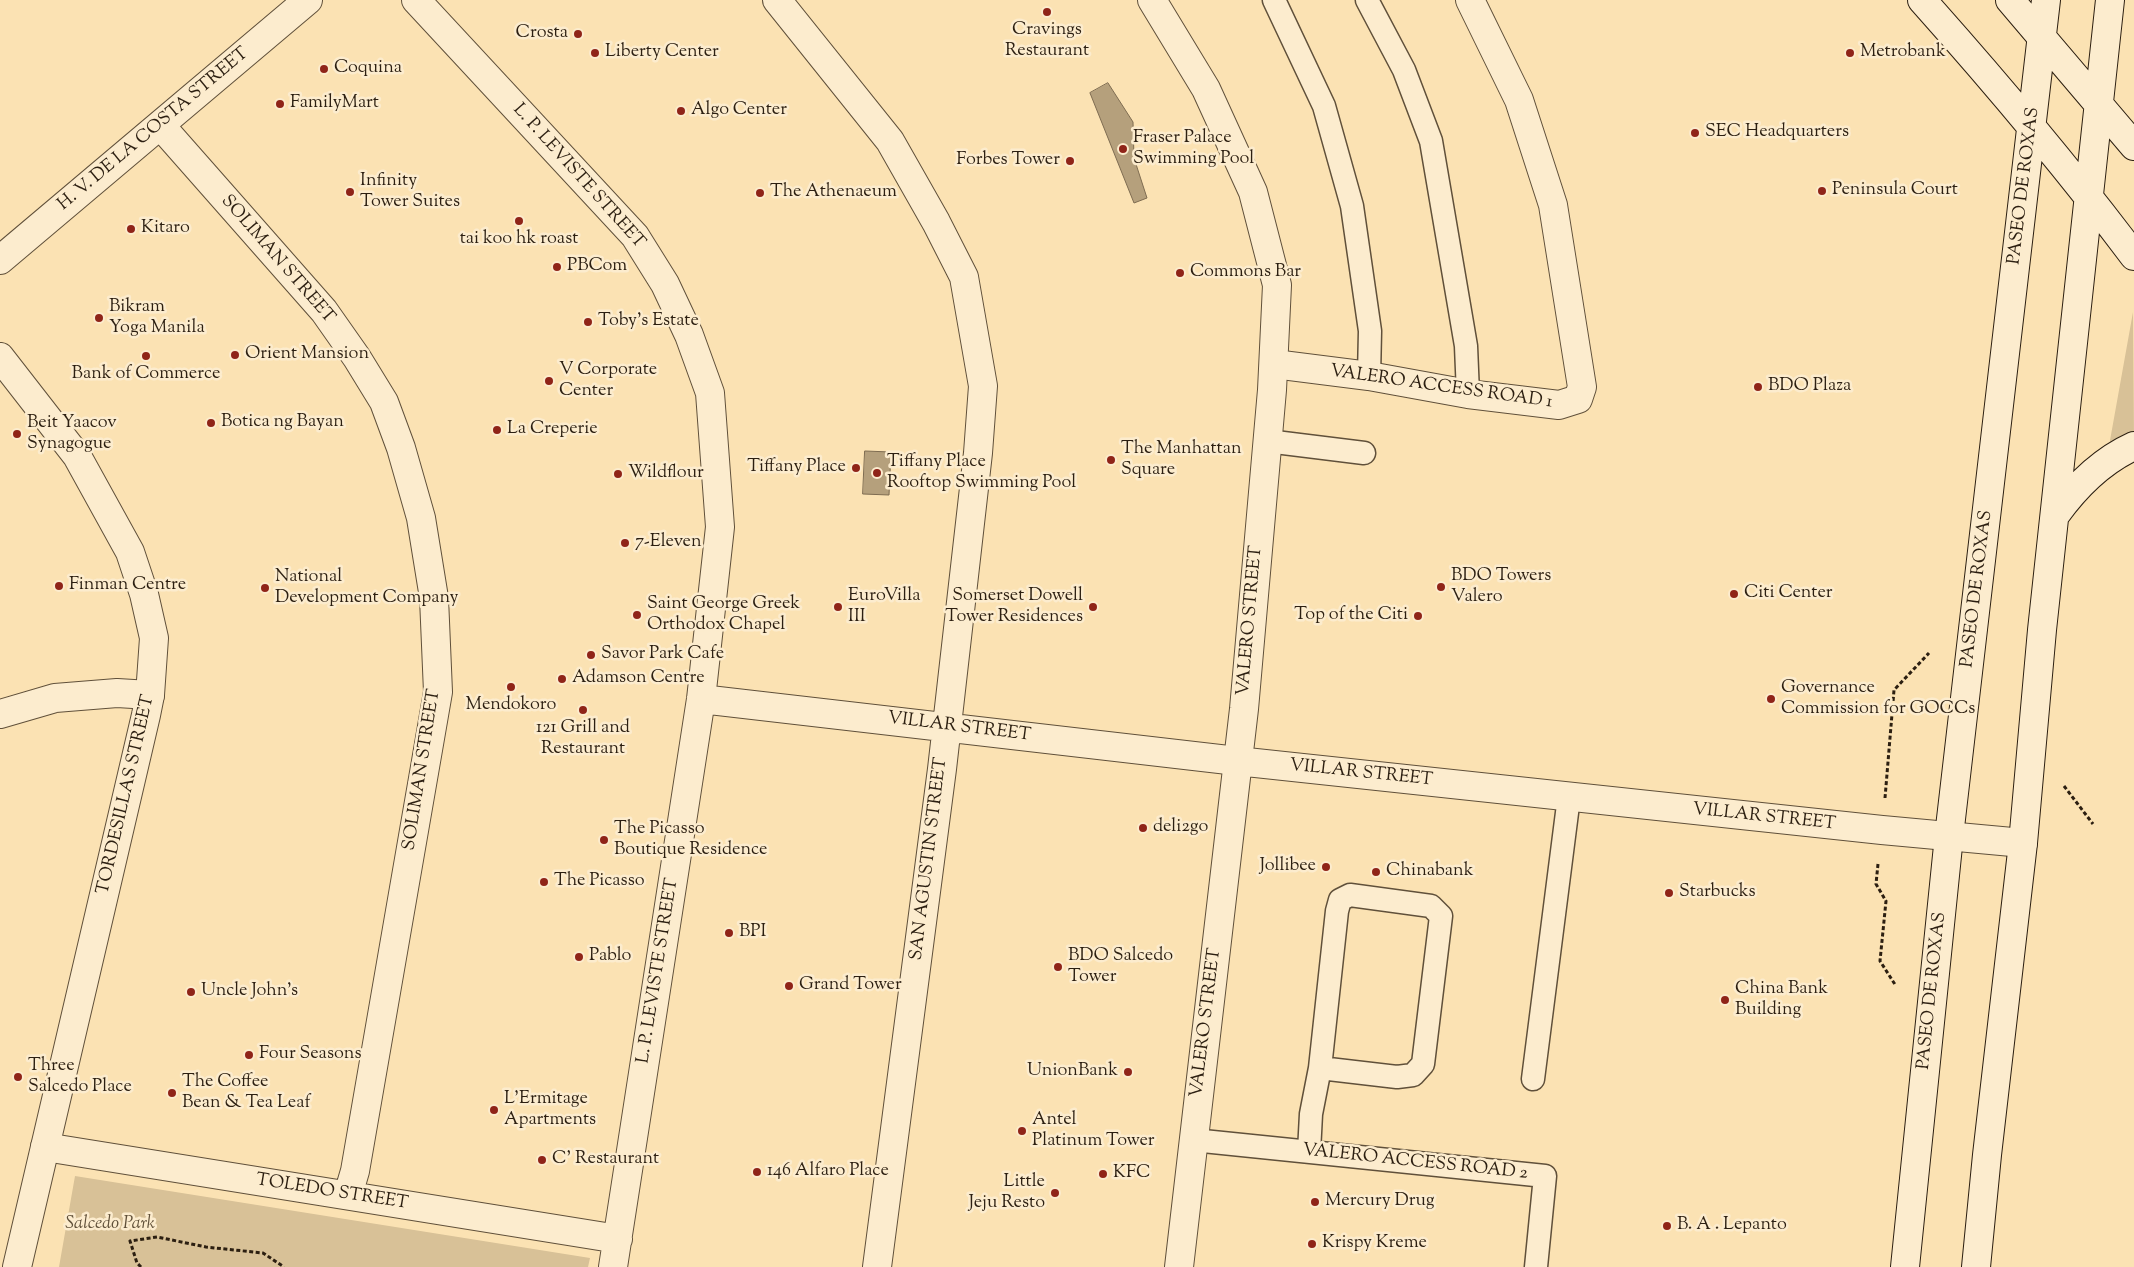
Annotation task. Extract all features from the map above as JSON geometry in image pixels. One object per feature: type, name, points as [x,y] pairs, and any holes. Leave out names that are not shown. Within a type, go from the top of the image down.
[{"type":"street","name":"H. V. DE LA COSTA STREET","points":[[0,260],[308,0]]},
{"type":"street","name":"L. P. LEVISTE STREET","points":[[416,0],[635,236],[665,284],[689,335],[710,393],[720,528],[701,699],[613,1267]]},
{"type":"street","name":"SAN AGUSTIN STREET","points":[[777,0],[890,141],[936,222],[964,277],[982,386],[976,463],[946,727],[877,1267]]},
{"type":"street","name":"VALERO STREET","points":[[1152,0],[1206,89],[1254,192],[1277,285],[1274,364],[1238,761],[1179,1267]]},
{"type":"street","name":"VALERO ACCESS ROAD 1","points":[[1274,364],[1369,376],[1468,394],[1559,406],[1578,399],[1582,387],[1553,205],[1519,100],[1470,0]]},
{"type":"street","points":[[1922,0],[2032,126],[2134,256]]},
{"type":"street","points":[[2010,0],[2134,146]]},
{"type":"street","name":"PASEO DE ROXAS","points":[[1905,1267],[1949,836],[2046,0]]},
{"type":"street","points":[[1976,1267],[1986,1155],[2023,843],[2042,630],[2110,0]]},
{"type":"street","name":"SOLIMAN STREET","points":[[161,126],[324,310],[357,358],[384,402],[401,448],[421,518],[434,598],[438,692],[355,1171],[348,1195]]},
{"type":"street","name":"TORDESILLAS STREET","points":[[0,357],[77,456],[130,552],[144,594],[154,638],[150,695],[17,1267]]},
{"type":"street","points":[[2056,514],[2077,486],[2103,464],[2134,446]]},
{"type":"street","points":[[0,714],[55,698],[117,693],[150,695]]},
{"type":"street","name":"VILLAR STREET","points":[[701,699],[1238,761],[2023,843]]},
{"type":"street","name":"TOLEDO STREET","points":[[45,1147],[618,1239]]},
{"type":"lane","points":[[1274,0],[1324,106],[1352,206],[1370,331],[1369,376]]},
{"type":"lane","points":[[1367,0],[1404,70],[1431,141],[1466,346],[1468,394]]},
{"type":"lane","points":[[1267,441],[1364,454]]},
{"type":"lane","points":[[1533,1079],[1569,796]]},
{"type":"lane","points":[[1309,1152],[1311,1114],[1320,1068],[1337,911],[1340,900],[1350,895],[1431,906],[1441,916],[1423,1064],[1413,1076],[1397,1077],[1320,1068]]},
{"type":"lane","name":"VALERO ACCESS ROAD 2","points":[[1193,1140],[1545,1176],[1536,1267]]},
{"type":"path","points":[[2065,779],[2064,788],[2093,824]]},
{"type":"path","points":[[141,1267],[137,1263],[130,1241],[156,1237],[206,1247],[263,1253],[284,1267]]},
{"type":"green space","points":[[2133,312],[2134,443],[2109,446]]},
{"type":"green space","name":"Salcedo Park","points":[[75,1176],[590,1258],[588,1267],[59,1267]]},
{"type":"shaded area","name":"Fraser Palace Swimming Pool","points":[[1108,83],[1133,122],[1134,158],[1147,198],[1134,203],[1090,93]]},
{"type":"shaded area","name":"Tiffany Place Rooftop Swimming Pool","points":[[865,451],[891,452],[889,495],[863,494]]},
{"type":"place","name":"Cravings Restaurant","points":[[1047,12]]},
{"type":"place","name":"Crosta","points":[[578,34]]},
{"type":"place","name":"Liberty Center","points":[[595,53]]},
{"type":"place","name":"Metrobank","points":[[1850,53]]},
{"type":"place","name":"Coquina","points":[[324,69]]},
{"type":"place","name":"FamilyMart","points":[[280,104]]},
{"type":"place","name":"Algo Center","points":[[681,111]]},
{"type":"place","name":"SEC Headquarters","points":[[1695,133]]},
{"type":"place","name":"Fraser Palace Swimming Pool","points":[[1123,149]]},
{"type":"place","name":"Forbes Tower","points":[[1070,161]]},
{"type":"place","name":"Peninsula Court","points":[[1822,191]]},
{"type":"place","name":"Infinity Tower Suites","points":[[350,192]]},
{"type":"place","name":"The Athenaeum","points":[[760,193]]},
{"type":"place","name":"tai koo hk roast","points":[[519,221]]},
{"type":"place","name":"Kitaro","points":[[131,229]]},
{"type":"place","name":"PBCom","points":[[557,267]]},
{"type":"place","name":"Commons Bar","points":[[1180,273]]},
{"type":"place","name":"Bikram Yoga Manila","points":[[99,318]]},
{"type":"place","name":"Toby's Estate","points":[[588,322]]},
{"type":"place","name":"Orient Mansion","points":[[235,355]]},
{"type":"place","name":"Bank of Commerce","points":[[146,356]]},
{"type":"place","name":"V Corporate Center","points":[[549,381]]},
{"type":"place","name":"BDO Plaza","points":[[1758,387]]},
{"type":"place","name":"Botica ng Bayan","points":[[211,423]]},
{"type":"place","name":"La Creperie","points":[[497,430]]},
{"type":"place","name":"Beit Yaacov Synagogue","points":[[17,434]]},
{"type":"place","name":"The Manhattan Square","points":[[1111,460]]},
{"type":"place","name":"Tiffany Place","points":[[856,468]]},
{"type":"place","name":"Tiffany Place Rooftop Swimming Pool","points":[[877,473]]},
{"type":"place","name":"Wildflour","points":[[618,474]]},
{"type":"place","name":"7-Eleven","points":[[625,543]]},
{"type":"place","name":"Finman Centre","points":[[59,586]]},
{"type":"place","name":"BDO Towers Valero","points":[[1441,587]]},
{"type":"place","name":"National Development Company","points":[[265,588]]},
{"type":"place","name":"Citi Center","points":[[1734,594]]},
{"type":"place","name":"EuroVilla III","points":[[838,607]]},
{"type":"place","name":"Somerset Dowell Tower Residences","points":[[1093,607]]},
{"type":"place","name":"Saint George Greek Orthodox Chapel","points":[[637,615]]},
{"type":"place","name":"Top of the Citi","points":[[1418,616]]},
{"type":"place","name":"Savor Park Cafe","points":[[591,655]]},
{"type":"place","name":"Adamson Centre","points":[[562,679]]},
{"type":"place","name":"Mendokoro","points":[[511,687]]},
{"type":"place","name":"Governance Commission for GOCCs","points":[[1771,699]]},
{"type":"place","name":"121 Grill and Restaurant","points":[[583,710]]},
{"type":"place","name":"deli2go","points":[[1143,828]]},
{"type":"place","name":"The Picasso Boutique Residence","points":[[604,840]]},
{"type":"place","name":"Jollibee","points":[[1326,867]]},
{"type":"place","name":"Chinabank","points":[[1376,872]]},
{"type":"place","name":"The Picasso","points":[[544,882]]},
{"type":"place","name":"Starbucks","points":[[1669,893]]},
{"type":"place","name":"BPI","points":[[729,933]]},
{"type":"place","name":"Pablo","points":[[579,957]]},
{"type":"place","name":"BDO Salcedo Tower","points":[[1058,967]]},
{"type":"place","name":"Grand Tower","points":[[789,986]]},
{"type":"place","name":"Uncle John's","points":[[191,992]]},
{"type":"place","name":"China Bank Building","points":[[1725,1000]]},
{"type":"place","name":"Four Seasons","points":[[249,1055]]},
{"type":"place","name":"UnionBank","points":[[1128,1072]]},
{"type":"place","name":"Three Salcedo Place","points":[[18,1077]]},
{"type":"place","name":"The Coffee Bean & Tea Leaf","points":[[172,1093]]},
{"type":"place","name":"L'Ermitage Apartments","points":[[494,1110]]},
{"type":"place","name":"Antel Platinum Tower","points":[[1022,1131]]},
{"type":"place","name":"C' Restaurant","points":[[542,1160]]},
{"type":"place","name":"146 Alfaro Place","points":[[757,1172]]},
{"type":"place","name":"KFC","points":[[1103,1174]]},
{"type":"place","name":"Little Jeju Resto","points":[[1055,1193]]},
{"type":"place","name":"Mercury Drug","points":[[1315,1202]]},
{"type":"place","name":"B. A . Lepanto","points":[[1667,1226]]},
{"type":"place","name":"Krispy Kreme","points":[[1312,1244]]}]
